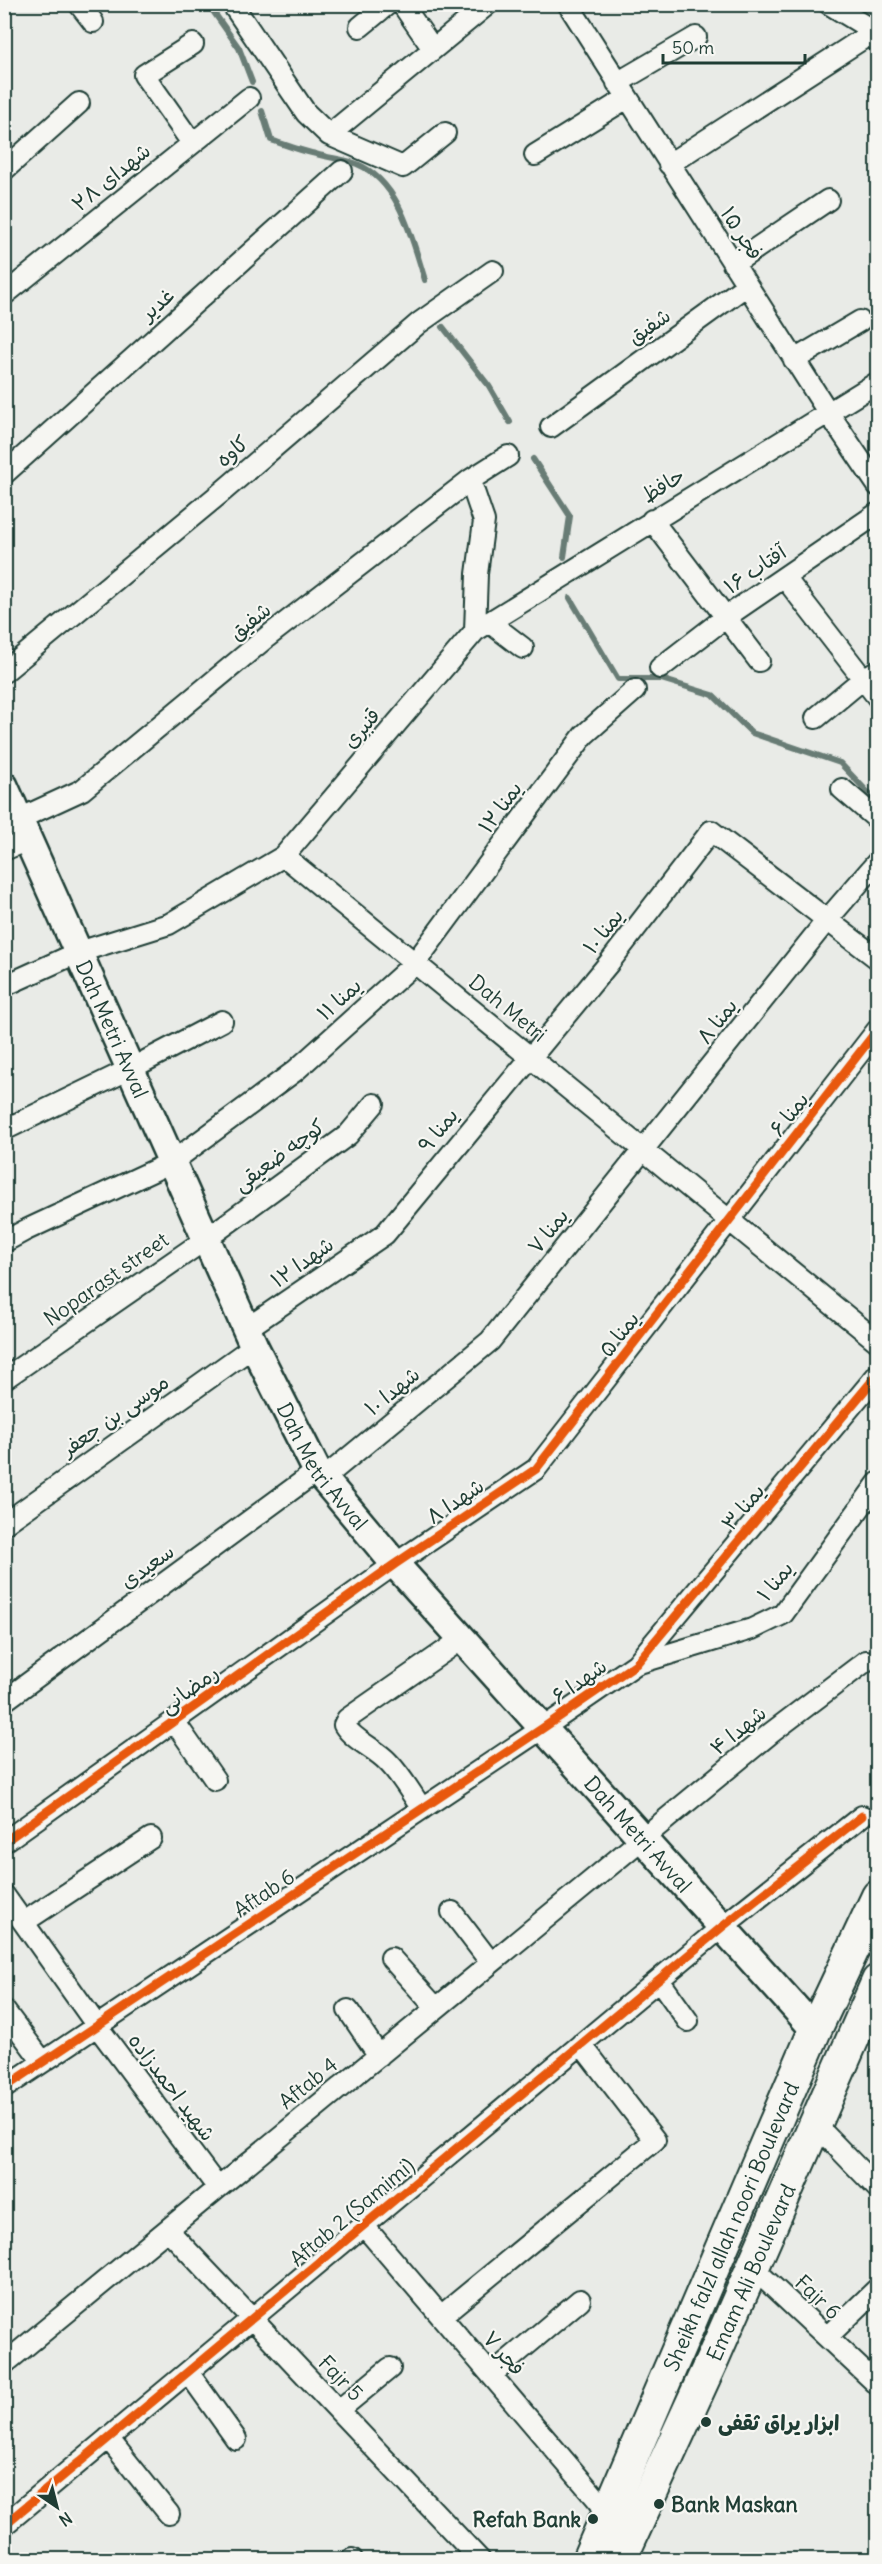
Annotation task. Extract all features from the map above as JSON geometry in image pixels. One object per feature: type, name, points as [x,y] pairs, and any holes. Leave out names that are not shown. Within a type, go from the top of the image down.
[{"type":"main road","name":"Dah Metri Avval","points":[[4,786],[17,836],[79,952],[250,1338],[321,1474],[395,1564],[816,2030]]},
{"type":"main road","name":"Sheikh falzl allah noori Boulevard","points":[[588,2559],[816,2030],[878,1896]]},
{"type":"main road","name":"Emam Ali Boulevard","points":[[626,2557],[878,1981]]},
{"type":"main road","points":[[705,2285],[712,2298],[719,2302],[726,2304],[738,2301]]},
{"type":"main road","points":[[682,2345],[693,2342],[700,2344],[713,2358]]},
{"type":"street","points":[[79,4],[93,22]]},
{"type":"street","points":[[360,27],[387,4]]},
{"type":"street","points":[[402,4],[433,49]]},
{"type":"street","points":[[329,135],[488,4]]},
{"type":"street","name":"فجر ۱۵","points":[[568,4],[794,360],[878,486]]},
{"type":"street","points":[[669,164],[874,38],[862,24],[829,4]]},
{"type":"street","points":[[238,7],[306,113],[329,135],[403,167],[444,133]]},
{"type":"street","points":[[535,155],[696,37]]},
{"type":"street","points":[[192,143],[144,75],[193,44]]},
{"type":"street","name":"شهدای ۲۸","points":[[4,295],[249,98]]},
{"type":"street","points":[[4,170],[80,103]]},
{"type":"street","name":"غدیر","points":[[4,474],[342,171]]},
{"type":"street","points":[[733,264],[828,200]]},
{"type":"street","name":"کاوه","points":[[4,672],[223,491],[419,323],[493,271]]},
{"type":"street","name":"شفیق","points":[[550,427],[747,285]]},
{"type":"street","points":[[794,360],[860,321]]},
{"type":"street","name":"حافظ","points":[[482,626],[878,382]]},
{"type":"street","name":"شفیق","points":[[17,836],[82,790],[267,637],[470,480],[508,456]]},
{"type":"street","points":[[470,480],[484,521],[477,574],[482,626],[523,648]]},
{"type":"street","name":"آفتاب ۱۶","points":[[660,668],[726,617],[878,513]]},
{"type":"street","points":[[652,520],[759,662]]},
{"type":"street","points":[[785,578],[870,675],[878,698]]},
{"type":"street","name":"قنبری","points":[[284,856],[482,626]]},
{"type":"street","points":[[816,718],[870,675]]},
{"type":"street","name":"یمنا ۱۲","points":[[415,963],[584,735],[635,690]]},
{"type":"street","points":[[842,789],[878,820]]},
{"type":"street","name":"یمنا ۱۰","points":[[529,1057],[609,963],[711,831],[827,920]]},
{"type":"street","points":[[4,986],[79,952],[170,924],[284,856]]},
{"type":"street","name":"Dah Metri","points":[[284,856],[878,1342]]},
{"type":"street","name":"یمنا ۸","points":[[644,1151],[827,920],[878,861]]},
{"type":"street","points":[[827,920],[878,959]]},
{"type":"street","name":"یمنا ۱۱","points":[[4,1242],[172,1162],[294,1071],[415,963]]},
{"type":"street","points":[[4,1130],[222,1021]]},
{"type":"street","name":"یمنا ۶","points":[[730,1221],[878,1029]]},
{"type":"street","name":"یمنا ۹","points":[[385,1233],[529,1057]]},
{"type":"street","name":"کوچه ضعیقی","points":[[206,1239],[348,1135],[374,1104]]},
{"type":"street","name":"یمنا ۷","points":[[490,1341],[644,1151]]},
{"type":"street","name":"یمنا ۵","points":[[536,1469],[730,1221]]},
{"type":"street","name":"شهدا ۱۲","points":[[250,1338],[385,1233]]},
{"type":"street","name":"Noparast street","points":[[4,1379],[206,1239]]},
{"type":"street","name":"موسی بن جعفر","points":[[4,1524],[250,1338]]},
{"type":"street","name":"شهدا ۱۰","points":[[321,1474],[490,1341]]},
{"type":"street","name":"یمنا ۳","points":[[636,1664],[878,1374]]},
{"type":"street","name":"شهدا ۸","points":[[395,1564],[536,1469]]},
{"type":"street","name":"سعیدی","points":[[4,1701],[321,1474]]},
{"type":"street","name":"یمنا ۱","points":[[636,1664],[752,1629],[783,1614],[878,1483]]},
{"type":"street","name":"رمضانی","points":[[4,1842],[395,1564]]},
{"type":"street","points":[[422,1809],[389,1762],[347,1731],[344,1725],[347,1719],[462,1639]]},
{"type":"street","name":"شهدا ۴","points":[[642,1839],[771,1733],[866,1660]]},
{"type":"street","name":"شهدا ۶","points":[[543,1728],[636,1664]]},
{"type":"street","points":[[174,1721],[215,1780]]},
{"type":"street","name":"Aftab 6","points":[[4,2088],[543,1728]]},
{"type":"street","name":"Aftab 2 (Samimi)","points":[[4,2525],[722,1927],[862,1816]]},
{"type":"street","points":[[24,1922],[151,1838]]},
{"type":"street","name":"Aftab 4","points":[[4,2364],[642,1839]]},
{"type":"street","name":"شهید احمدزاده","points":[[4,1895],[97,2026],[218,2188]]},
{"type":"street","points":[[452,1912],[491,1963]]},
{"type":"street","points":[[391,1958],[436,2008]]},
{"type":"street","points":[[659,1980],[688,2021]]},
{"type":"street","points":[[4,2010],[43,2062]]},
{"type":"street","points":[[348,2010],[379,2056]]},
{"type":"street","points":[[441,2316],[655,2140],[581,2044]]},
{"type":"street","points":[[814,2123],[878,2189]]},
{"type":"street","name":"فجر ۷","points":[[364,2226],[608,2511]]},
{"type":"street","name":"Fajr 5","points":[[168,2230],[480,2559]]},
{"type":"street","name":"Fajr 6","points":[[753,2268],[878,2385]]},
{"type":"street","points":[[827,2337],[878,2288]]},
{"type":"street","points":[[491,2375],[580,2300]]},
{"type":"street","points":[[339,2410],[390,2368]]},
{"type":"street","points":[[188,2372],[236,2439]]},
{"type":"street","points":[[108,2438],[169,2514]]},
{"type":"waterway","points":[[208,4],[239,48],[252,82]]},
{"type":"waterway","points":[[262,111],[271,140],[357,164],[372,172],[384,184],[402,213],[425,280]]},
{"type":"waterway","points":[[443,327],[489,386],[510,422]]},
{"type":"waterway","points":[[533,459],[570,516],[564,557]]},
{"type":"waterway","points":[[570,598],[618,679],[661,679],[713,695],[752,733],[840,763],[878,803]]},
{"type":"cycle path","points":[[4,1842],[395,1564],[536,1469],[878,1029]]},
{"type":"cycle path","points":[[4,2088],[636,1664],[878,1374]]},
{"type":"cycle path","points":[[4,2525],[722,1927],[862,1816]]},
{"type":"place","name":"ابزار یراق ثقفی","points":[[706,2422]]},
{"type":"place","name":"Bank Maskan","points":[[659,2504]]},
{"type":"place","name":"Refah Bank","points":[[593,2519]]}]
